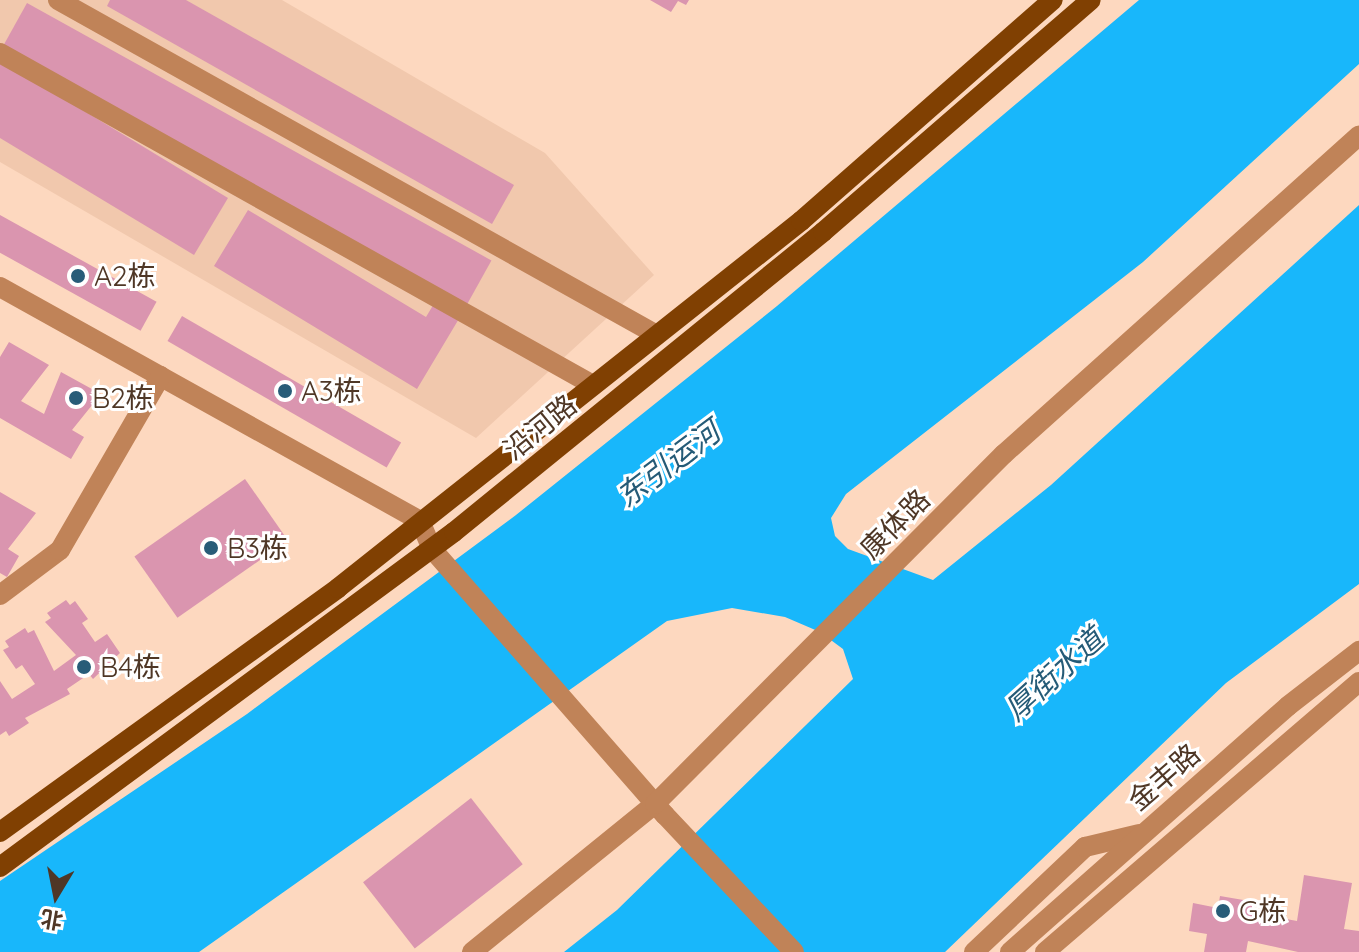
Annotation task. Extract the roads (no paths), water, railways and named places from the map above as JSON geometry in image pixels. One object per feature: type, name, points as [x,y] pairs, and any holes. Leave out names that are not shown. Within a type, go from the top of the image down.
[{"type":"main road","name":"沿河路","points":[[0,832],[338,588],[801,221],[1053,0]]},
{"type":"main road","name":"沿河路","points":[[0,867],[436,554],[811,242],[1091,0]]},
{"type":"street","points":[[65,1],[657,335]]},
{"type":"street","points":[[0,53],[593,385]]},
{"type":"street","name":"康体路","points":[[472,952],[655,804],[1004,454],[1359,136]]},
{"type":"street","points":[[0,287],[420,521],[436,554],[655,804],[794,952]]},
{"type":"street","points":[[0,595],[60,550],[161,376]]},
{"type":"street","name":"金丰路","points":[[1010,952],[1143,833],[1359,651]]},
{"type":"street","name":"金丰路","points":[[1045,952],[1359,682]]},
{"type":"street","points":[[974,952],[1085,847],[1143,833]]},
{"type":"water","points":[[1139,0],[1359,0],[1359,64],[1143,262],[846,494],[831,518],[835,536],[848,549],[933,580],[1051,485],[1359,205],[1359,584],[1226,683],[945,952],[564,952],[617,910],[853,679],[843,649],[820,632],[785,617],[732,608],[667,621],[199,952],[0,952],[0,881],[247,714],[516,515],[777,306]]},
{"type":"place","name":"A2栋","points":[[78,276]]},
{"type":"place","name":"A3栋","points":[[285,391]]},
{"type":"place","name":"B2栋","points":[[76,398]]},
{"type":"place","name":"B3栋","points":[[211,548]]},
{"type":"place","name":"B4栋","points":[[84,667]]},
{"type":"place","name":"G栋","points":[[1223,911]]},
{"type":"water label","name":"东引运河","points":[[668,464]]},
{"type":"water label","name":"厚街水道","points":[[1054,674]]}]
